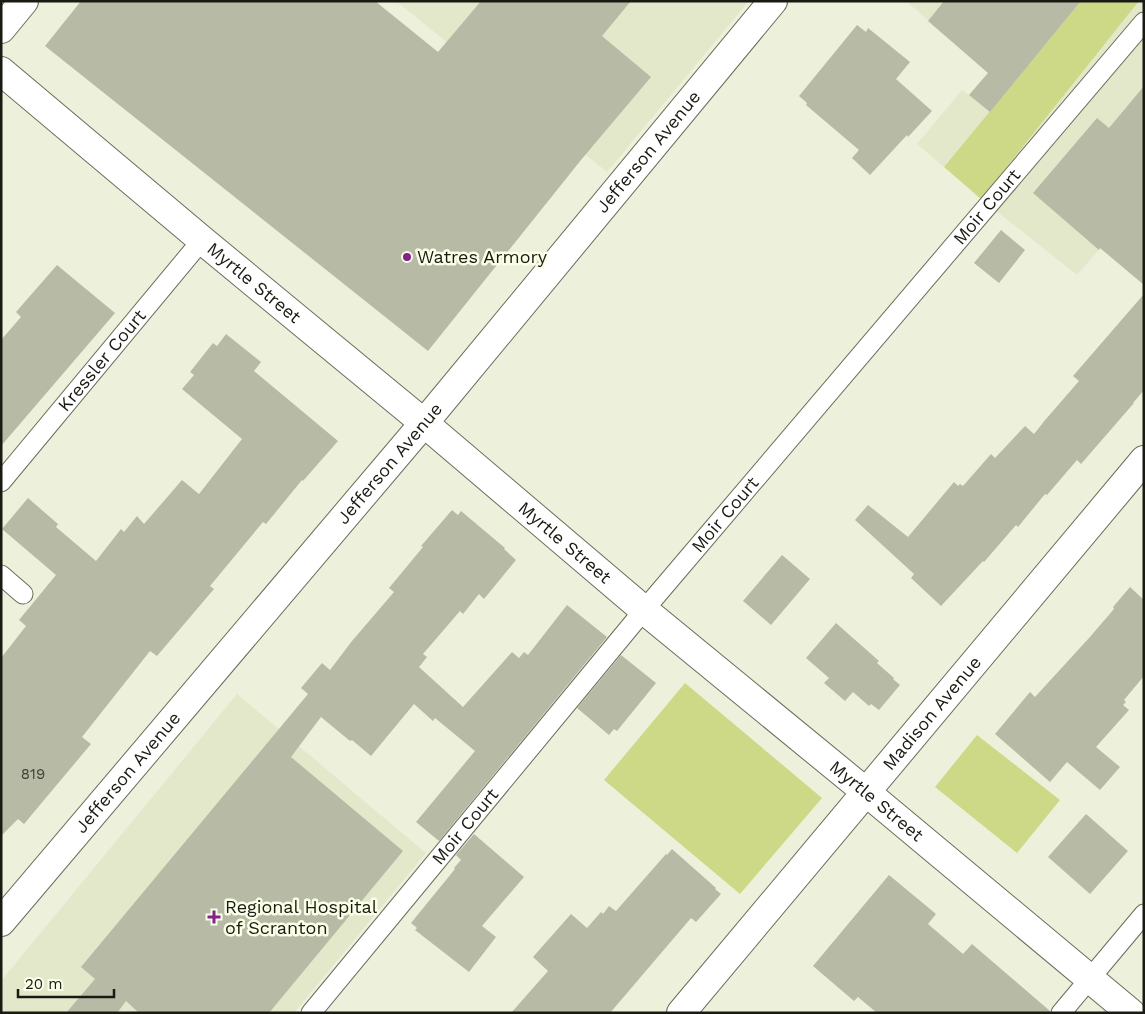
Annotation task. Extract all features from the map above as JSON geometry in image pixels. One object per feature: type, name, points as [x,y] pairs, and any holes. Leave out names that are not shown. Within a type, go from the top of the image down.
[{"type":"street","points":[[1,29],[24,1]]},
{"type":"street","name":"Jefferson Avenue","points":[[1,922],[424,424],[773,1]]},
{"type":"street","name":"Myrtle Street","points":[[1,71],[644,610],[1131,1013]]},
{"type":"street","name":"Madison Avenue","points":[[681,1013],[1144,460]]},
{"type":"lane","name":"Moir Court","points":[[311,1013],[644,610],[1144,22]]},
{"type":"lane","name":"Kressler Court","points":[[1,482],[202,240]]},
{"type":"lane","points":[[1,575],[23,594]]},
{"type":"lane","points":[[1061,1013],[1144,914]]},
{"type":"shaded area","points":[[396,1],[749,1],[607,172]]},
{"type":"shaded area","points":[[906,1],[1081,1],[944,167],[917,144],[962,90],[969,95],[988,73]]},
{"type":"shaded area","points":[[1139,1],[1144,1],[1144,197],[1077,275],[981,199]]},
{"type":"shaded area","name":"Regional Hospital of Scranton","points":[[237,694],[426,853],[294,1013],[1,1013],[1,981]]},
{"type":"green space","points":[[1081,1],[1139,1],[981,199],[944,167]]},
{"type":"green space","points":[[685,683],[822,798],[740,894],[604,780]]},
{"type":"green space","points":[[977,735],[1060,800],[1017,853],[935,787]]},
{"type":"building","name":"Watres Armory","points":[[81,1],[375,1],[438,52],[481,1],[631,1],[602,36],[651,77],[581,160],[428,351],[45,46]]},
{"type":"building","points":[[944,1],[1081,1],[990,112],[969,95],[988,73],[928,21]]},
{"type":"building","points":[[857,25],[866,32],[868,28],[910,62],[896,79],[932,111],[870,175],[852,158],[859,150],[806,105],[807,103],[799,96]]},
{"type":"building","points":[[1144,86],[1144,285],[1100,248],[1099,250],[1033,193],[1097,118],[1109,128]]},
{"type":"building","points":[[1001,230],[1025,250],[999,283],[974,263]]},
{"type":"building","points":[[57,265],[115,313],[1,446],[1,340],[21,317],[16,312]]},
{"type":"building","points":[[1144,294],[1144,390],[1081,464],[1077,460],[1047,495],[1045,494],[1018,527],[1016,525],[984,562],[941,606],[911,578],[914,574],[855,520],[868,505],[908,537],[954,482],[958,486],[960,484],[963,486],[991,454],[995,458],[1025,426],[1034,434],[1079,381],[1073,376]]},
{"type":"building","points":[[226,334],[261,362],[254,371],[338,441],[302,480],[266,524],[263,522],[210,586],[214,589],[157,656],[150,651],[82,737],[91,744],[24,824],[18,819],[1,836],[1,658],[26,626],[19,620],[56,575],[2,529],[28,498],[58,524],[56,527],[96,561],[121,529],[124,532],[137,516],[144,524],[182,480],[199,494],[242,439],[182,389],[194,375],[190,372],[213,343],[217,346]]},
{"type":"building","points":[[452,510],[458,515],[461,511],[505,548],[516,560],[484,599],[479,594],[463,614],[460,611],[423,654],[427,657],[419,667],[463,707],[512,652],[519,658],[524,652],[528,655],[567,605],[607,637],[439,841],[416,822],[475,751],[435,718],[433,721],[414,704],[371,756],[321,717],[291,757],[403,851],[269,1013],[139,1013],[126,1001],[117,1013],[66,1013],[95,979],[81,967],[308,694],[301,688],[322,663],[330,670],[394,592],[389,588]]},
{"type":"building","points":[[782,555],[810,579],[771,625],[743,601]]},
{"type":"building","points":[[1130,587],[1144,600],[1144,676],[1124,700],[1126,702],[1123,705],[1129,710],[1096,747],[1120,767],[1100,790],[1067,762],[1050,782],[995,734],[1030,692],[1035,697],[1089,638]]},
{"type":"building","points":[[836,623],[879,661],[877,663],[900,685],[879,710],[871,704],[869,706],[853,692],[845,701],[824,683],[829,678],[806,658]]},
{"type":"building","points":[[621,655],[656,683],[617,731],[614,729],[609,735],[577,708]]},
{"type":"building","points":[[1086,814],[1128,851],[1090,894],[1048,857]]},
{"type":"building","points":[[474,834],[524,877],[482,926],[496,937],[469,972],[415,930],[417,928],[411,923],[455,869],[461,860],[456,855]]},
{"type":"building","points":[[672,849],[721,894],[696,922],[691,918],[610,1013],[511,1013],[548,971],[533,957],[571,914],[587,928],[609,906],[616,911]]},
{"type":"building","points":[[889,875],[936,914],[928,924],[963,954],[972,944],[1050,1013],[877,1013],[858,997],[854,1001],[813,966]]},
{"type":"place","name":"Watres Armory","points":[[407,257]]},
{"type":"place","name":"Regional Hospital of Scranton","points":[[214,917]]}]
